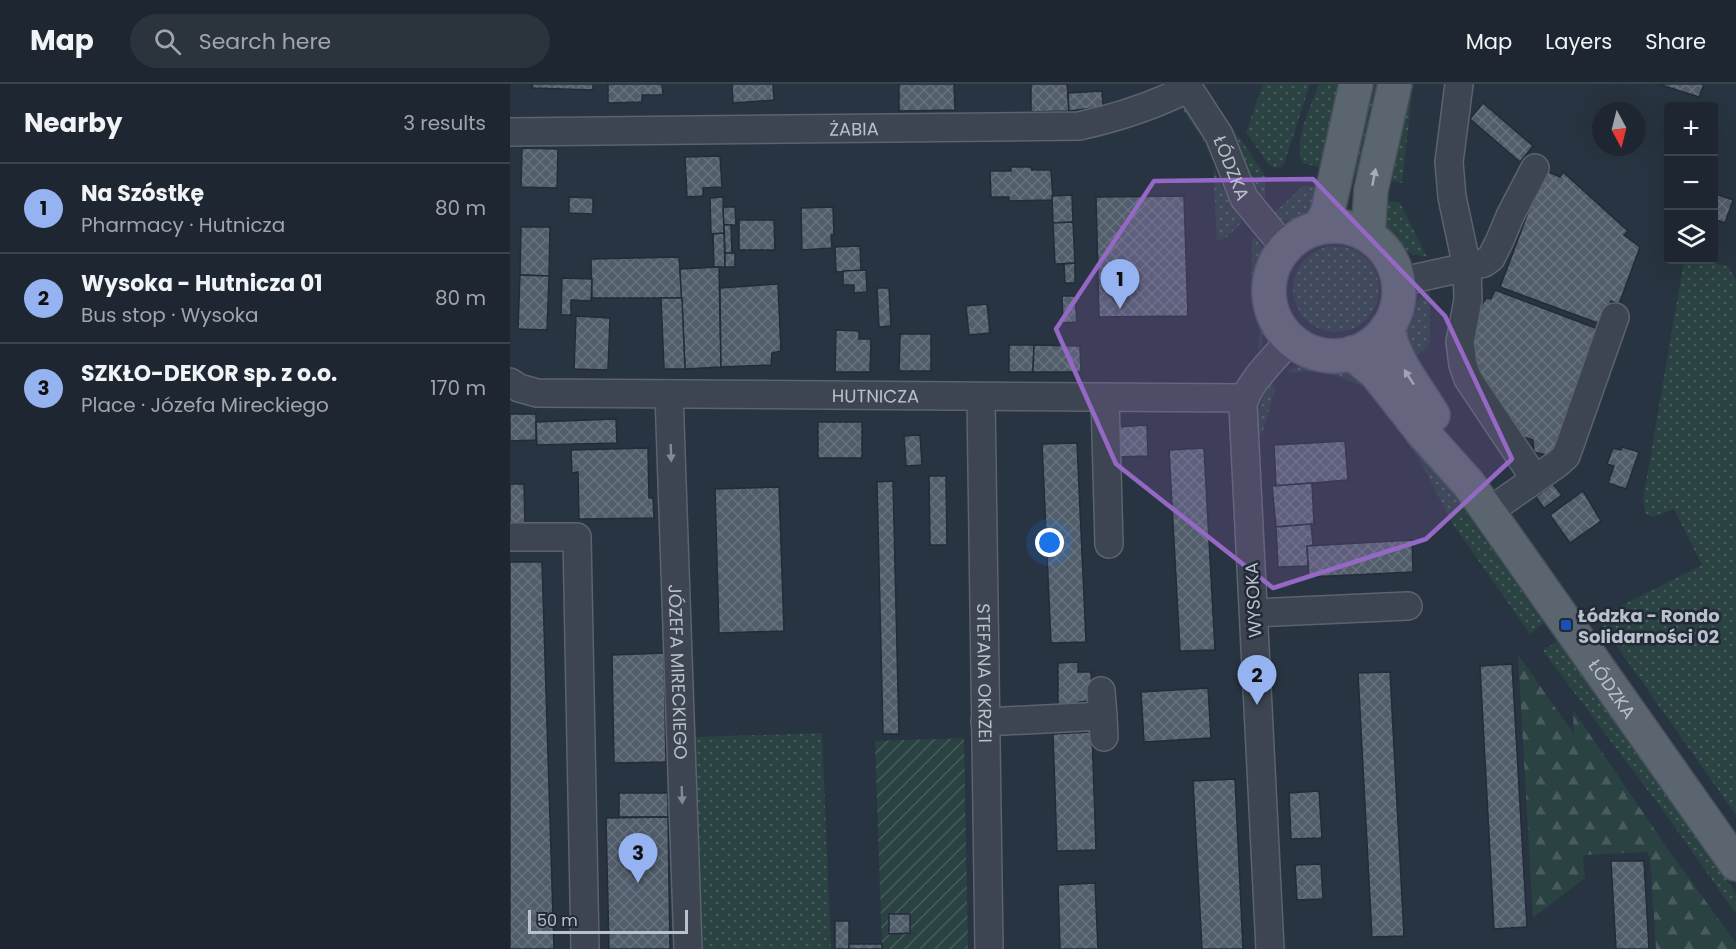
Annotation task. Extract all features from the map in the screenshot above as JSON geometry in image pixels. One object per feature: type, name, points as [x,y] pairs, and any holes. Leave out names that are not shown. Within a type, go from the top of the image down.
[{"type":"main road","points":[[1320,227],[1328,211],[1356,84]]},
{"type":"main road","points":[[1368,235],[1371,190],[1395,84]]},
{"type":"main road","points":[[1320,227],[1353,228],[1368,235],[1388,254],[1394,267],[1399,282],[1399,298],[1395,314],[1377,339],[1352,353],[1320,354],[1304,348],[1281,329],[1274,316],[1269,296],[1271,275],[1276,261],[1285,248],[1306,232],[1320,227]]},
{"type":"main road","name":"ŁÓDZKA","points":[[1387,328],[1398,359],[1436,419],[1468,483]]},
{"type":"main road","name":"ŁÓDZKA","points":[[1352,353],[1376,373],[1424,434],[1468,483],[1736,864]]},
{"type":"street","points":[[1459,84],[1450,139],[1449,178],[1467,267],[1468,300],[1460,342],[1463,365],[1468,379],[1535,479]]},
{"type":"street","name":"ŻABIA","points":[[510,132],[1079,126],[1095,123],[1170,98],[1188,86]]},
{"type":"street","name":"ŁÓDZKA","points":[[1188,86],[1219,135],[1244,198],[1285,248]]},
{"type":"street","points":[[1399,282],[1484,263],[1491,258],[1509,216],[1535,168]]},
{"type":"street","points":[[1488,512],[1566,456],[1615,317]]},
{"type":"street","points":[[1244,398],[1250,387],[1291,339]]},
{"type":"street","name":"HUTNICZA","points":[[510,382],[519,388],[537,393],[1244,398]]},
{"type":"street","name":"JÓZEFA MIRECKIEGO","points":[[669,394],[688,949]]},
{"type":"street","name":"STEFANA OKRZEI","points":[[981,397],[989,949]]},
{"type":"street","points":[[1105,398],[1109,544]]},
{"type":"street","name":"WYSOKA","points":[[1244,398],[1270,949]]},
{"type":"street","points":[[510,537],[577,537],[585,949]]},
{"type":"street","points":[[1254,613],[1408,606]]},
{"type":"street","points":[[985,722],[1103,714]]},
{"type":"highlighted area","points":[[1313,179],[1445,316],[1512,459],[1426,539],[1273,588],[1116,464],[1056,329],[1154,181]]},
{"type":"green space","points":[[1263,84],[1310,84],[1284,164],[1281,167],[1274,168],[1268,164],[1246,132]]},
{"type":"green space","points":[[1319,84],[1344,84],[1325,168],[1302,163],[1300,153],[1301,134]]},
{"type":"green space","points":[[1369,84],[1384,84],[1363,176],[1349,173]]},
{"type":"green space","points":[[1410,84],[1413,84],[1402,183],[1388,180]]},
{"type":"green space","points":[[1185,109],[1207,146],[1212,161],[1204,142],[1183,110]]},
{"type":"green space","points":[[1230,124],[1265,175],[1265,198],[1263,200],[1250,176]]},
{"type":"green space","points":[[1213,164],[1220,184],[1242,222],[1227,237],[1217,241]]},
{"type":"green space","points":[[1303,186],[1321,187],[1314,202],[1303,216],[1289,221],[1273,214]]},
{"type":"green space","points":[[1383,200],[1400,203],[1427,257],[1404,250],[1390,233],[1384,221]]},
{"type":"green space","points":[[1254,236],[1262,251],[1255,292],[1263,337],[1260,350],[1258,347],[1260,332],[1251,294]]},
{"type":"green space","points":[[1336,246],[1353,249],[1372,265],[1376,272],[1379,289],[1376,306],[1360,325],[1353,329],[1336,332],[1319,329],[1300,313],[1296,306],[1293,289],[1296,272],[1312,253],[1319,249]]},
{"type":"green space","points":[[1683,264],[1728,266],[1736,280],[1736,815],[1597,618],[1702,565],[1674,509],[1652,517],[1645,513],[1643,500]]},
{"type":"green space","points":[[1430,290],[1430,342],[1427,348],[1408,362],[1404,337],[1406,322],[1416,303]]},
{"type":"green space","points":[[1304,365],[1325,369],[1348,369],[1370,389],[1334,375],[1311,371],[1292,373],[1287,370]]},
{"type":"green space","points":[[1272,383],[1275,389],[1260,435],[1257,434],[1259,407]]},
{"type":"green space","points":[[1388,401],[1544,623],[1530,634],[1452,523],[1422,464],[1383,407]]},
{"type":"green space","points":[[1557,641],[1736,893],[1736,914],[1667,816],[1543,651]]},
{"type":"green space","points":[[1518,655],[1574,734],[1573,710],[1672,855],[1736,943],[1736,949],[1656,949],[1650,858],[1647,852],[1583,855],[1585,878],[1533,918]]},
{"type":"green space","points":[[822,733],[831,949],[702,949],[695,737]]},
{"type":"green space","points":[[964,738],[968,949],[882,949],[875,741]]},
{"type":"building","points":[[533,84],[593,84],[593,90],[532,88]]},
{"type":"building","points":[[608,84],[662,84],[663,95],[642,95],[642,102],[608,103]]},
{"type":"building","points":[[732,84],[773,84],[774,100],[733,103]]},
{"type":"building","points":[[899,84],[954,84],[955,110],[899,111]]},
{"type":"building","points":[[1031,84],[1067,84],[1069,111],[1031,112]]},
{"type":"building","points":[[1658,84],[1704,84],[1699,97]]},
{"type":"building","points":[[1102,91],[1103,107],[1069,111],[1068,93]]},
{"type":"building","points":[[1483,103],[1533,146],[1520,162],[1470,119]]},
{"type":"building","points":[[522,148],[558,149],[557,188],[521,187]]},
{"type":"building","points":[[720,156],[722,187],[703,188],[703,196],[687,197],[685,157]]},
{"type":"building","points":[[1011,167],[1051,170],[1053,200],[1009,201],[1009,197],[991,197],[990,171],[1011,171]]},
{"type":"building","points":[[1544,170],[1560,177],[1563,172],[1628,231],[1624,235],[1640,247],[1619,304],[1611,301],[1603,325],[1500,287]]},
{"type":"building","points":[[1072,195],[1073,222],[1053,223],[1052,196]]},
{"type":"building","points":[[1718,195],[1733,200],[1725,223],[1718,220]]},
{"type":"building","points":[[1184,196],[1188,316],[1099,317],[1096,197]]},
{"type":"building","points":[[569,197],[593,198],[593,214],[569,213]]},
{"type":"building","points":[[723,197],[724,233],[711,234],[710,198]]},
{"type":"building","points":[[723,207],[735,207],[736,225],[724,225]]},
{"type":"building","points":[[833,207],[832,248],[802,250],[801,208]]},
{"type":"building","points":[[739,220],[774,220],[775,250],[739,250]]},
{"type":"building","points":[[1073,222],[1075,263],[1055,264],[1053,223]]},
{"type":"building","points":[[724,225],[731,225],[732,253],[725,253]]},
{"type":"building","points":[[521,227],[550,227],[549,276],[520,275]]},
{"type":"building","points":[[724,233],[725,267],[714,267],[713,234]]},
{"type":"building","points":[[860,246],[861,271],[836,272],[835,247]]},
{"type":"building","points":[[725,253],[735,253],[735,267],[725,267]]},
{"type":"building","points":[[679,257],[682,298],[592,298],[591,259]]},
{"type":"building","points":[[1075,263],[1075,283],[1065,283],[1064,264]]},
{"type":"building","points":[[719,267],[721,367],[685,369],[680,269]]},
{"type":"building","points":[[866,270],[867,292],[854,293],[854,285],[843,285],[843,271]]},
{"type":"building","points":[[520,275],[549,276],[547,330],[518,329]]},
{"type":"building","points":[[562,278],[592,279],[591,301],[571,300],[571,315],[561,315]]},
{"type":"building","points":[[778,284],[781,351],[772,353],[771,365],[721,367],[720,288]]},
{"type":"building","points":[[877,288],[889,288],[891,326],[879,327]]},
{"type":"building","points":[[1495,290],[1603,331],[1555,457],[1534,452],[1533,440],[1520,436],[1468,358],[1477,312],[1486,298],[1491,299]]},
{"type":"building","points":[[1062,296],[1075,296],[1077,322],[1063,323]]},
{"type":"building","points":[[661,298],[682,298],[685,369],[664,369]]},
{"type":"building","points":[[987,304],[990,333],[969,335],[966,306]]},
{"type":"building","points":[[576,316],[610,318],[608,370],[574,369]]},
{"type":"building","points":[[836,330],[859,331],[859,339],[871,339],[870,372],[835,372]]},
{"type":"building","points":[[900,334],[931,334],[931,371],[899,371]]},
{"type":"building","points":[[1009,345],[1034,345],[1033,372],[1009,372]]},
{"type":"building","points":[[1034,345],[1080,346],[1081,372],[1033,372]]},
{"type":"building","points":[[510,414],[536,414],[536,440],[510,441]]},
{"type":"building","points":[[616,419],[617,443],[537,445],[536,422]]},
{"type":"building","points":[[818,422],[862,422],[862,458],[818,458]]},
{"type":"building","points":[[1147,425],[1148,456],[1118,457],[1117,427]]},
{"type":"building","points":[[920,435],[922,465],[906,466],[904,436]]},
{"type":"building","points":[[1345,441],[1348,480],[1276,486],[1274,445]]},
{"type":"building","points":[[1077,443],[1086,642],[1051,643],[1042,444]]},
{"type":"building","points":[[1622,447],[1639,452],[1626,489],[1608,483],[1614,466],[1607,464],[1613,448],[1621,450]]},
{"type":"building","points":[[648,448],[649,498],[653,498],[654,518],[579,519],[578,472],[572,473],[571,450]]},
{"type":"building","points":[[1204,448],[1215,650],[1180,651],[1169,450]]},
{"type":"building","points":[[929,476],[946,476],[947,545],[930,545]]},
{"type":"building","points":[[893,481],[899,734],[883,734],[877,482]]},
{"type":"building","points":[[1312,483],[1314,524],[1276,527],[1272,486]]},
{"type":"building","points":[[510,484],[524,484],[525,527],[510,527]]},
{"type":"building","points":[[1553,484],[1562,495],[1544,508],[1536,497]]},
{"type":"building","points":[[779,487],[784,631],[719,633],[715,489]]},
{"type":"building","points":[[1583,491],[1601,521],[1570,543],[1550,515]]},
{"type":"building","points":[[1311,524],[1313,545],[1307,546],[1308,566],[1278,567],[1276,527]]},
{"type":"building","points":[[1412,540],[1413,572],[1309,577],[1307,546]]},
{"type":"building","points":[[510,562],[542,562],[554,949],[510,949]]},
{"type":"building","points":[[664,653],[666,762],[614,763],[612,655]]},
{"type":"building","points":[[1078,662],[1078,672],[1091,672],[1092,701],[1079,702],[1079,711],[1058,711],[1058,663]]},
{"type":"building","points":[[1512,664],[1527,927],[1494,929],[1480,666]]},
{"type":"building","points":[[1390,672],[1404,936],[1372,937],[1358,673]]},
{"type":"building","points":[[1208,688],[1211,738],[1144,742],[1141,692]]},
{"type":"building","points":[[1092,732],[1096,850],[1057,851],[1053,734]]},
{"type":"building","points":[[1235,779],[1243,949],[1202,949],[1193,781]]},
{"type":"building","points":[[1319,791],[1322,838],[1291,839],[1289,793]]},
{"type":"building","points":[[619,793],[668,793],[668,817],[619,817]]},
{"type":"building","points":[[668,817],[670,949],[609,949],[606,818]]},
{"type":"building","points":[[1611,861],[1644,861],[1649,949],[1616,949]]},
{"type":"building","points":[[1321,864],[1323,899],[1297,900],[1295,865]]},
{"type":"building","points":[[1095,883],[1098,949],[1060,949],[1058,885]]},
{"type":"building","points":[[889,914],[910,914],[910,933],[889,934]]},
{"type":"building","points":[[835,921],[849,921],[849,949],[835,949]]},
{"type":"building","points":[[849,944],[882,944],[882,949],[849,949]]},
{"type":"place","name":"Na Szóstkę","points":[[1120,309]]},
{"type":"place","name":"Łódzka - Rondo Solidarności 02","points":[[1566,625]]},
{"type":"place","name":"Wysoka - Hutnicza 01","points":[[1257,705]]},
{"type":"place","name":"SZKŁO-DEKOR sp. z o.o.","points":[[638,883]]}]
